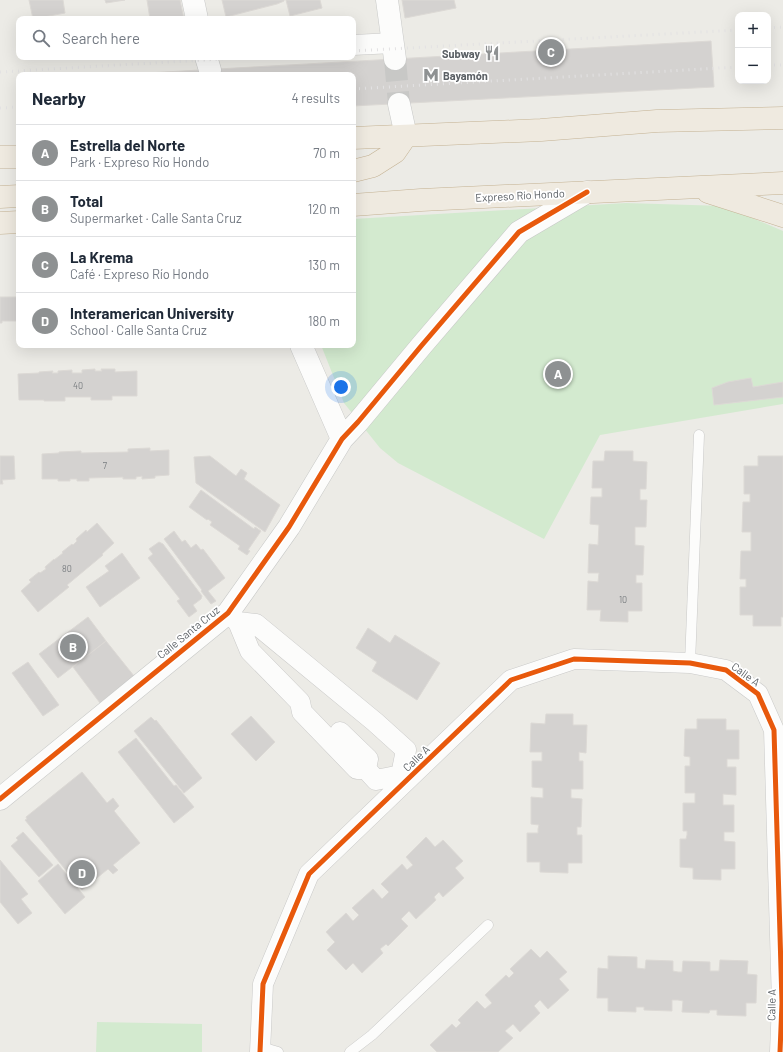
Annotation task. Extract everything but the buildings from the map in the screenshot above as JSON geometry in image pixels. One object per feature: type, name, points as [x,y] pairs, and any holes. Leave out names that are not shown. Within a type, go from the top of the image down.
[{"type":"highway","points":[[356,138],[541,130],[657,122],[783,118]]},
{"type":"highway","points":[[356,170],[373,166],[395,152],[406,136]]},
{"type":"highway","points":[[0,157],[16,157]]},
{"type":"highway","name":"Expreso Río Hondo","points":[[356,205],[421,200],[783,183]]},
{"type":"highway","points":[[696,188],[783,216]]},
{"type":"highway","points":[[0,197],[16,196]]},
{"type":"highway","points":[[0,223],[16,222]]},
{"type":"street","points":[[193,0],[196,16]]},
{"type":"street","points":[[356,45],[394,51],[387,0]]},
{"type":"street","points":[[400,104],[406,136]]},
{"type":"street","name":"Calle Santa Cruz","points":[[0,799],[233,618],[342,439],[519,232],[587,192]]},
{"type":"street","points":[[302,348],[342,439]]},
{"type":"street","name":"Calle A","points":[[233,618],[250,651],[300,702],[302,712],[357,769],[366,769],[376,780],[404,778]]},
{"type":"street","name":"Calle A","points":[[233,618],[256,624],[375,722],[406,750],[404,778]]},
{"type":"street","name":"Calle A","points":[[266,1050],[263,984],[309,874],[404,778],[511,680],[574,659],[690,663],[726,670],[758,694],[774,730],[782,1003],[780,1052]]},
{"type":"lane","points":[[690,663],[700,435]]},
{"type":"lane","points":[[350,1052],[372,1035],[488,925]]},
{"type":"green space","points":[[626,203],[724,206],[783,231],[783,404],[600,435],[544,539],[398,463],[380,448],[344,403],[322,348],[356,348],[356,219]]},
{"type":"green space","points":[[97,1022],[202,1024],[202,1052],[96,1052]]},
{"type":"tunnel","points":[[395,59],[399,104]]},
{"type":"railway","points":[[771,28],[783,27]]},
{"type":"railway","points":[[356,51],[735,30]]},
{"type":"railway","points":[[0,72],[204,60]]},
{"type":"railway","points":[[771,65],[783,65]]},
{"type":"railway","points":[[356,89],[735,67]]},
{"type":"railway","points":[[0,108],[16,107]]},
{"type":"cycle path","points":[[0,799],[228,613],[289,527],[342,439],[422,345],[519,232],[587,192]]},
{"type":"cycle path","points":[[260,1052],[263,984],[309,874],[511,680],[574,659],[690,663],[726,670],[758,694],[774,730],[782,1003],[780,1052]]},
{"type":"place","name":"La Krema","points":[[551,52]]},
{"type":"place","name":"Subway","points":[[492,53]]},
{"type":"place","name":"Bayamón","points":[[431,75]]},
{"type":"place","name":"Estrella del Norte","points":[[558,374]]},
{"type":"place","name":"Total","points":[[73,647]]},
{"type":"place","name":"Interamerican University","points":[[82,873]]}]
